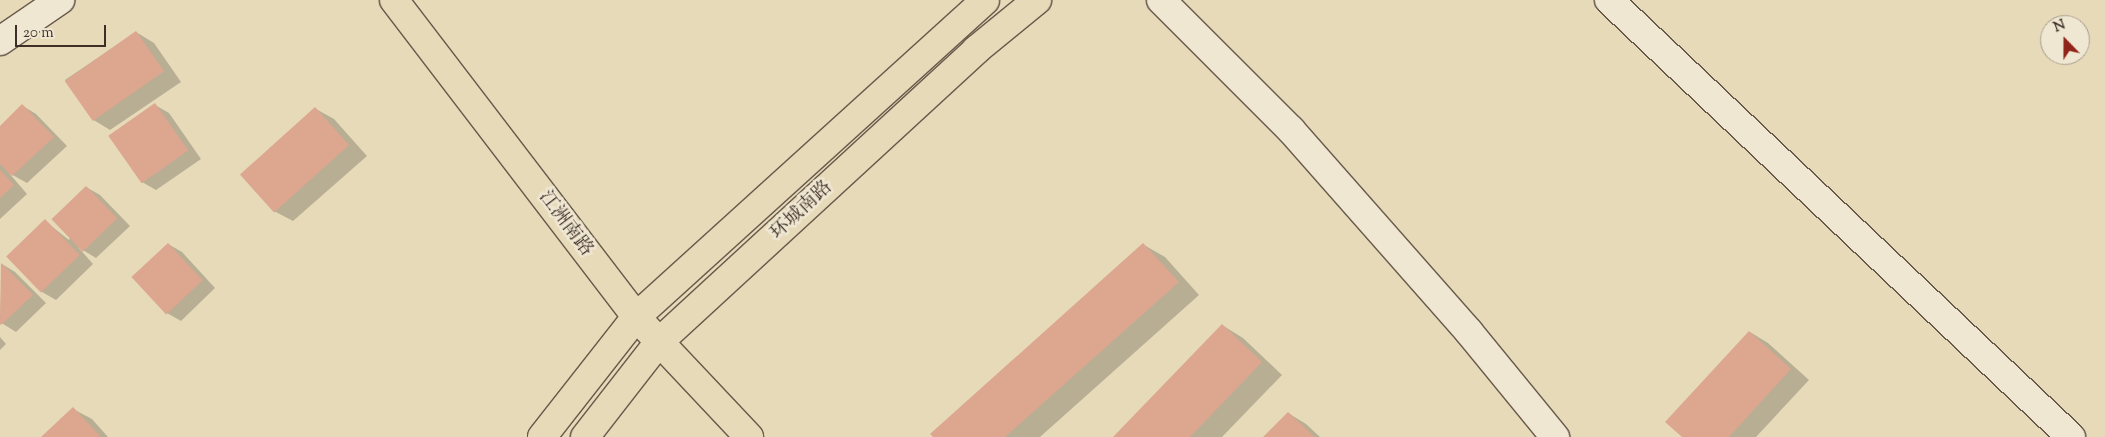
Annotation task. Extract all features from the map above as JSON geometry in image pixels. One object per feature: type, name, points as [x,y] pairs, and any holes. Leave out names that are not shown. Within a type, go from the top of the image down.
[{"type":"main road","name":"江洲南路","points":[[394,0],[636,317],[749,437]]},
{"type":"main road","name":"环城南路","points":[[542,437],[636,317],[986,0]]},
{"type":"main road","name":"环城南路","points":[[585,437],[660,342],[976,50],[1037,0]]},
{"type":"street","points":[[0,41],[60,0]]},
{"type":"street","points":[[1161,0],[1291,130],[1469,332],[1555,437]]},
{"type":"street","points":[[1609,0],[2072,437]]},
{"type":"building","points":[[136,31],[164,71],[93,121],[65,81]]},
{"type":"building","points":[[155,103],[188,151],[142,183],[108,136]]},
{"type":"building","points":[[22,104],[54,137],[12,176],[0,164],[0,126]]},
{"type":"building","points":[[315,107],[349,145],[274,212],[240,175]]},
{"type":"building","points":[[0,170],[14,185],[0,198]]},
{"type":"building","points":[[86,186],[117,218],[83,252],[51,219]]},
{"type":"building","points":[[45,219],[80,255],[41,292],[6,257]]},
{"type":"building","points":[[168,243],[203,280],[166,314],[131,277]]},
{"type":"building","points":[[1143,243],[1179,282],[1005,437],[933,437],[930,434]]},
{"type":"building","points":[[1,263],[33,295],[1,325],[0,324]]},
{"type":"building","points":[[1222,324],[1262,362],[1190,437],[1113,437]]},
{"type":"building","points":[[1749,331],[1791,369],[1729,437],[1682,437],[1665,422]]},
{"type":"building","points":[[73,407],[101,437],[41,437]]},
{"type":"building","points":[[1288,412],[1315,437],[1263,437]]}]
